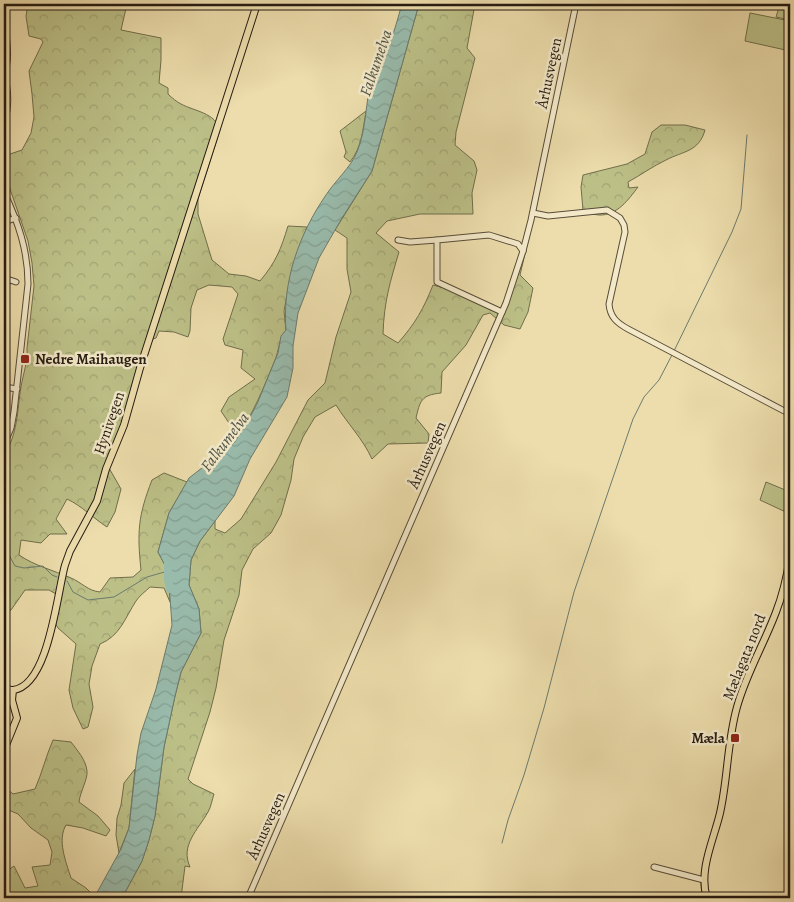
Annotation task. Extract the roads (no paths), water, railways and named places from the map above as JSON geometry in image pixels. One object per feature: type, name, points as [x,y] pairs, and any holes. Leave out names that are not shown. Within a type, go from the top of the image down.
[{"type":"main road","name":"Hynivegen","points":[[13,690],[19,689],[28,683],[44,655],[65,565],[70,551],[96,502],[106,469],[124,425],[140,368],[257,4]]},
{"type":"main road","name":"Mælagata nord","points":[[704,883],[722,802],[736,708],[780,602],[786,582],[790,556]]},
{"type":"main road","points":[[4,750],[17,718],[12,700],[13,690]]},
{"type":"main road","points":[[704,883],[707,898]]},
{"type":"street","name":"Århusvegen","points":[[248,898],[502,312],[527,240],[576,4]]},
{"type":"street","points":[[4,11],[7,58],[4,72]]},
{"type":"street","points":[[4,76],[7,93],[4,122]]},
{"type":"street","points":[[4,192],[16,218],[25,246],[28,277],[17,389],[10,428],[4,444]]},
{"type":"street","points":[[533,213],[548,216],[607,210],[620,218],[625,232],[609,308],[614,319],[621,325],[790,414]]},
{"type":"street","points":[[4,222],[16,218]]},
{"type":"street","points":[[398,240],[410,242],[489,235],[518,244],[523,252]]},
{"type":"street","points":[[437,240],[438,282],[502,312]]},
{"type":"street","points":[[518,244],[527,240]]},
{"type":"street","points":[[4,284],[10,280],[16,282]]},
{"type":"street","points":[[4,387],[17,389]]},
{"type":"street","points":[[4,687],[13,690]]},
{"type":"street","points":[[654,867],[704,883]]},
{"type":"water","points":[[402,4],[419,4],[372,171],[319,258],[298,313],[293,346],[293,368],[287,397],[250,459],[234,496],[200,541],[191,560],[189,585],[199,609],[201,633],[181,672],[164,747],[155,816],[142,861],[122,898],[94,898],[121,849],[129,828],[141,733],[156,689],[172,625],[168,571],[158,552],[169,513],[189,478],[234,443],[257,404],[278,353],[281,336],[286,330],[287,294],[294,259],[300,242],[316,210],[357,152],[363,134],[372,77],[391,39]]},
{"type":"waterway","points":[[674,351],[732,232],[741,209],[747,135]]},
{"type":"waterway","points":[[502,843],[544,708],[574,592],[633,419],[644,397],[659,380],[672,355]]},
{"type":"waterway","points":[[4,546],[15,566],[24,568],[43,566],[52,575],[57,577]]},
{"type":"waterway","name":"Falkumelva","points":[[168,561],[170,589]]},
{"type":"waterway","points":[[67,581],[73,592],[88,600],[114,597],[147,577],[168,571]]},
{"type":"place","name":"Nedre Maihaugen","points":[[25,359]]},
{"type":"place","name":"Mæla","points":[[735,738]]}]
